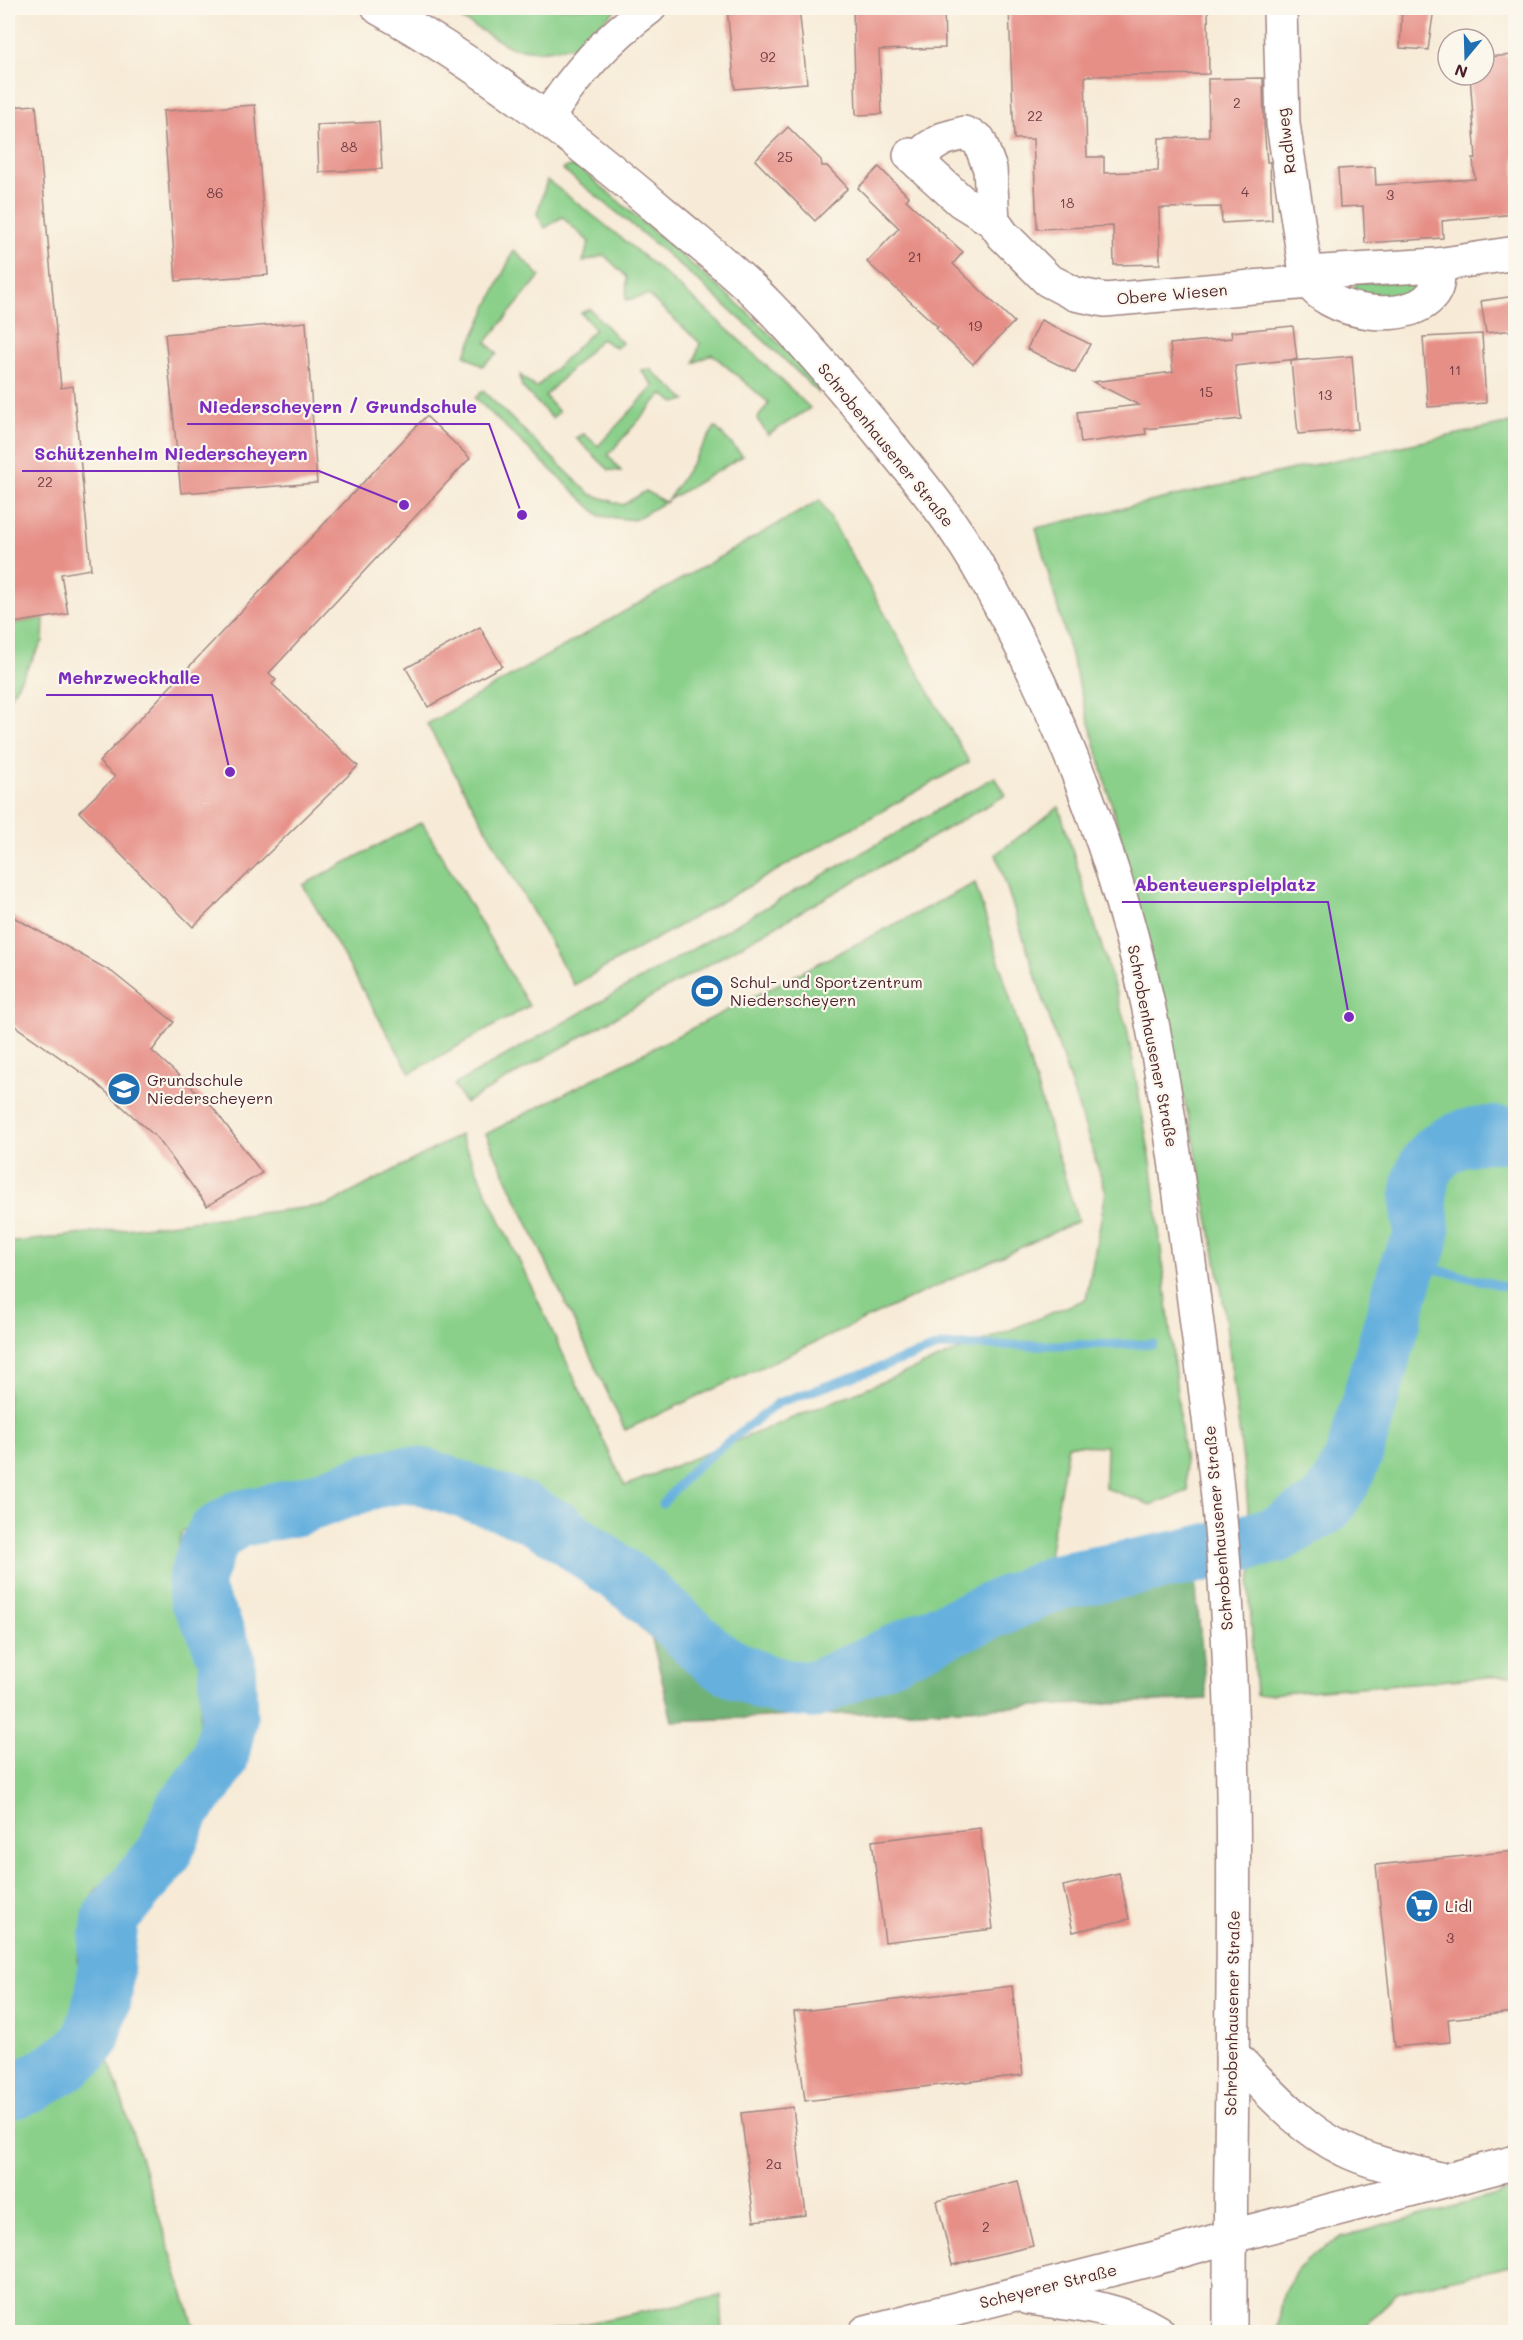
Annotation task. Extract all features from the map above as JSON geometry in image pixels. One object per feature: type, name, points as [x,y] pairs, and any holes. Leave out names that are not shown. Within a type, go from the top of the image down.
[{"type":"main road","name":"Schrobenhausener Straße","points":[[379,8],[425,34],[494,79],[588,149],[763,299],[852,399],[938,504],[962,541],[1049,702],[1095,818],[1131,936],[1152,1025],[1177,1171],[1218,1489],[1232,1751],[1230,2332]]},
{"type":"main road","points":[[547,119],[564,91],[582,69],[624,27],[649,8]]},
{"type":"main road","name":"Radlweg","points":[[1280,8],[1283,124],[1307,278]]},
{"type":"main road","name":"Obere Wiesen","points":[[993,221],[990,169],[979,140],[964,133],[943,139],[915,160],[961,201],[993,221],[1003,235],[1048,280],[1075,294],[1105,300],[1437,265],[1515,254]]},
{"type":"main road","points":[[1307,278],[1316,291],[1341,305],[1362,312],[1383,313],[1418,305],[1428,299],[1436,288],[1437,265]]},
{"type":"main road","points":[[1232,2054],[1282,2105],[1326,2140],[1352,2153],[1444,2181]]},
{"type":"main road","name":"Scheyerer Straße","points":[[866,2332],[1515,2162]]},
{"type":"main road","points":[[1009,2296],[1077,2304],[1121,2313],[1158,2332]]},
{"type":"green space","points":[[449,8],[618,8],[574,46],[539,51],[512,48],[463,20]]},
{"type":"green space","points":[[571,166],[582,170],[752,316],[817,382],[819,393],[694,277],[562,169]]},
{"type":"green space","points":[[547,180],[683,290],[810,408],[768,435],[757,419],[769,403],[712,354],[694,363],[700,343],[648,295],[626,300],[627,277],[604,255],[583,262],[589,242],[562,217],[545,228],[537,214]]},
{"type":"green space","points":[[514,250],[540,276],[486,342],[497,354],[482,366],[465,355]]},
{"type":"green space","points":[[1358,282],[1420,282],[1411,298],[1359,300],[1353,289]]},
{"type":"green space","points":[[590,309],[622,343],[616,348],[601,339],[545,396],[559,412],[552,418],[522,387],[520,375],[536,388],[595,329],[581,313]]},
{"type":"green space","points":[[650,369],[686,400],[675,403],[662,394],[608,455],[621,471],[609,470],[576,438],[584,434],[598,446],[654,386],[641,370]]},
{"type":"green space","points":[[483,391],[590,494],[623,505],[646,491],[664,502],[634,520],[600,516],[475,398]]},
{"type":"green space","points":[[1515,422],[1515,1675],[1256,1695],[1249,1588],[1253,1566],[1246,1486],[1222,1293],[1194,1140],[1128,864],[1036,528],[1294,469]]},
{"type":"green space","points":[[715,427],[743,456],[668,500]]},
{"type":"green space","points":[[820,500],[969,762],[574,985],[427,724]]},
{"type":"green space","points":[[44,618],[43,641],[8,701],[8,625]]},
{"type":"green space","points":[[995,777],[1006,795],[465,1103],[454,1085]]},
{"type":"green space","points":[[1059,807],[1127,1029],[1152,1168],[1188,1491],[1151,1505],[1105,1488],[1106,1446],[1068,1445],[1045,1579],[823,1681],[781,1681],[746,1670],[704,1642],[588,1535],[543,1505],[518,1492],[468,1470],[442,1462],[417,1457],[421,1496],[374,1480],[333,1493],[253,1500],[236,1506],[218,1520],[182,1531],[178,1546],[177,1574],[196,1641],[199,1666],[200,1719],[196,1749],[188,1764],[159,1798],[143,1851],[139,1857],[93,1893],[77,1960],[196,2332],[8,2332],[8,1243],[328,1205],[460,1135],[625,1486],[1086,1299],[1106,1192],[996,854]]},
{"type":"green space","points":[[422,822],[529,1006],[410,1073],[303,885]]},
{"type":"green space","points":[[975,883],[1078,1221],[625,1430],[486,1134]]},
{"type":"green space","points":[[1194,1572],[1207,1699],[672,1721],[652,1639],[605,1593],[613,1592],[702,1663],[728,1679],[761,1690],[799,1695],[830,1692],[869,1681],[991,1622],[1052,1604]]},
{"type":"green space","points":[[1515,2190],[1515,2265],[1396,2292],[1367,2326],[1365,2332],[1277,2332],[1284,2291],[1297,2270],[1314,2254],[1341,2237]]},
{"type":"green space","points":[[721,2296],[723,2332],[543,2332]]},
{"type":"building","points":[[727,8],[799,8],[807,83],[735,89]]},
{"type":"building","points":[[853,8],[944,8],[945,48],[879,50],[882,114],[856,115]]},
{"type":"building","points":[[1009,8],[1208,8],[1209,74],[1085,76],[1087,157],[1104,157],[1104,173],[1158,171],[1159,138],[1209,137],[1208,79],[1263,78],[1264,125],[1267,162],[1270,162],[1272,220],[1222,223],[1221,207],[1159,208],[1160,264],[1114,265],[1113,226],[1037,229],[1033,139],[1014,139]]},
{"type":"building","points":[[1402,8],[1434,8],[1428,50],[1400,48]]},
{"type":"building","points":[[1515,55],[1515,214],[1442,221],[1443,238],[1365,243],[1363,206],[1340,207],[1338,169],[1375,167],[1376,185],[1475,179],[1473,159],[1476,159],[1471,87],[1496,87],[1496,56]]},
{"type":"building","points":[[36,105],[61,388],[73,386],[91,569],[61,574],[68,614],[8,624],[8,107]]},
{"type":"building","points":[[255,105],[268,275],[176,281],[163,111]]},
{"type":"building","points":[[379,122],[382,169],[319,172],[317,125]]},
{"type":"building","points":[[788,127],[821,160],[822,166],[827,166],[848,188],[815,221],[755,160]]},
{"type":"building","points":[[879,167],[909,197],[906,200],[963,252],[953,264],[1014,322],[973,364],[936,329],[938,327],[867,262],[899,228],[858,188]]},
{"type":"building","points":[[1515,296],[1515,330],[1486,333],[1481,301]]},
{"type":"building","points":[[1041,320],[1090,344],[1075,373],[1027,349]]},
{"type":"building","points":[[306,322],[317,483],[181,493],[165,334]]},
{"type":"building","points":[[1293,326],[1297,359],[1235,366],[1241,419],[1145,429],[1146,434],[1081,443],[1077,412],[1139,405],[1093,382],[1173,372],[1170,344],[1232,338],[1231,332]]},
{"type":"building","points":[[1482,334],[1486,403],[1428,407],[1423,337]]},
{"type":"building","points":[[1352,356],[1358,429],[1298,434],[1291,361]]},
{"type":"building","points":[[426,416],[470,458],[269,673],[276,680],[272,684],[358,766],[193,927],[79,812],[115,777],[99,762]]},
{"type":"building","points":[[480,627],[502,666],[428,707],[406,668]]},
{"type":"building","name":"Grundschule Niederscheyern","points":[[8,914],[112,972],[174,1022],[152,1051],[211,1105],[262,1173],[207,1206],[158,1139],[95,1082],[8,1021]]},
{"type":"building","points":[[980,1828],[993,1929],[885,1942],[872,1841]]},
{"type":"building","points":[[1515,1851],[1515,2012],[1448,2019],[1450,2042],[1395,2047],[1376,1865]]},
{"type":"building","points":[[1119,1873],[1129,1919],[1073,1932],[1063,1886]]},
{"type":"building","points":[[1012,1986],[1023,2075],[805,2101],[794,2012]]},
{"type":"building","points":[[793,2107],[806,2215],[754,2221],[741,2113]]},
{"type":"building","points":[[1018,2181],[1033,2246],[952,2265],[937,2201]]},
{"type":"waterway","points":[[8,2091],[39,2080],[79,2053],[91,2040],[104,1993],[111,1917],[163,1855],[183,1809],[206,1781],[220,1759],[229,1718],[227,1660],[213,1625],[197,1597],[196,1580],[215,1534],[238,1519],[298,1507],[374,1480],[403,1475],[425,1477],[521,1510],[557,1529],[638,1588],[716,1659],[764,1682],[787,1688],[814,1690],[1058,1582],[1183,1558],[1276,1535],[1326,1506],[1341,1483],[1355,1453],[1409,1263],[1420,1243],[1419,1201],[1421,1181],[1427,1166],[1437,1153],[1449,1144],[1480,1135],[1516,1136]]},
{"type":"waterway","points":[[1409,1263],[1516,1289]]},
{"type":"waterway","points":[[662,1504],[693,1469],[778,1403],[941,1346],[1153,1344]]},
{"type":"place","name":"Schützenheim Niederscheyern","points":[[404,505]]},
{"type":"place","name":"Niederscheyern / Grundschule","points":[[522,515]]},
{"type":"place","name":"Mehrzweckhalle","points":[[230,772]]},
{"type":"place","name":"Schul- und Sportzentrum Niederscheyern","points":[[707,991]]},
{"type":"place","name":"Abenteuerspielplatz","points":[[1349,1017]]},
{"type":"place","name":"Grundschule Niederscheyern","points":[[124,1089]]},
{"type":"place","name":"Lidl","points":[[1422,1906]]}]
